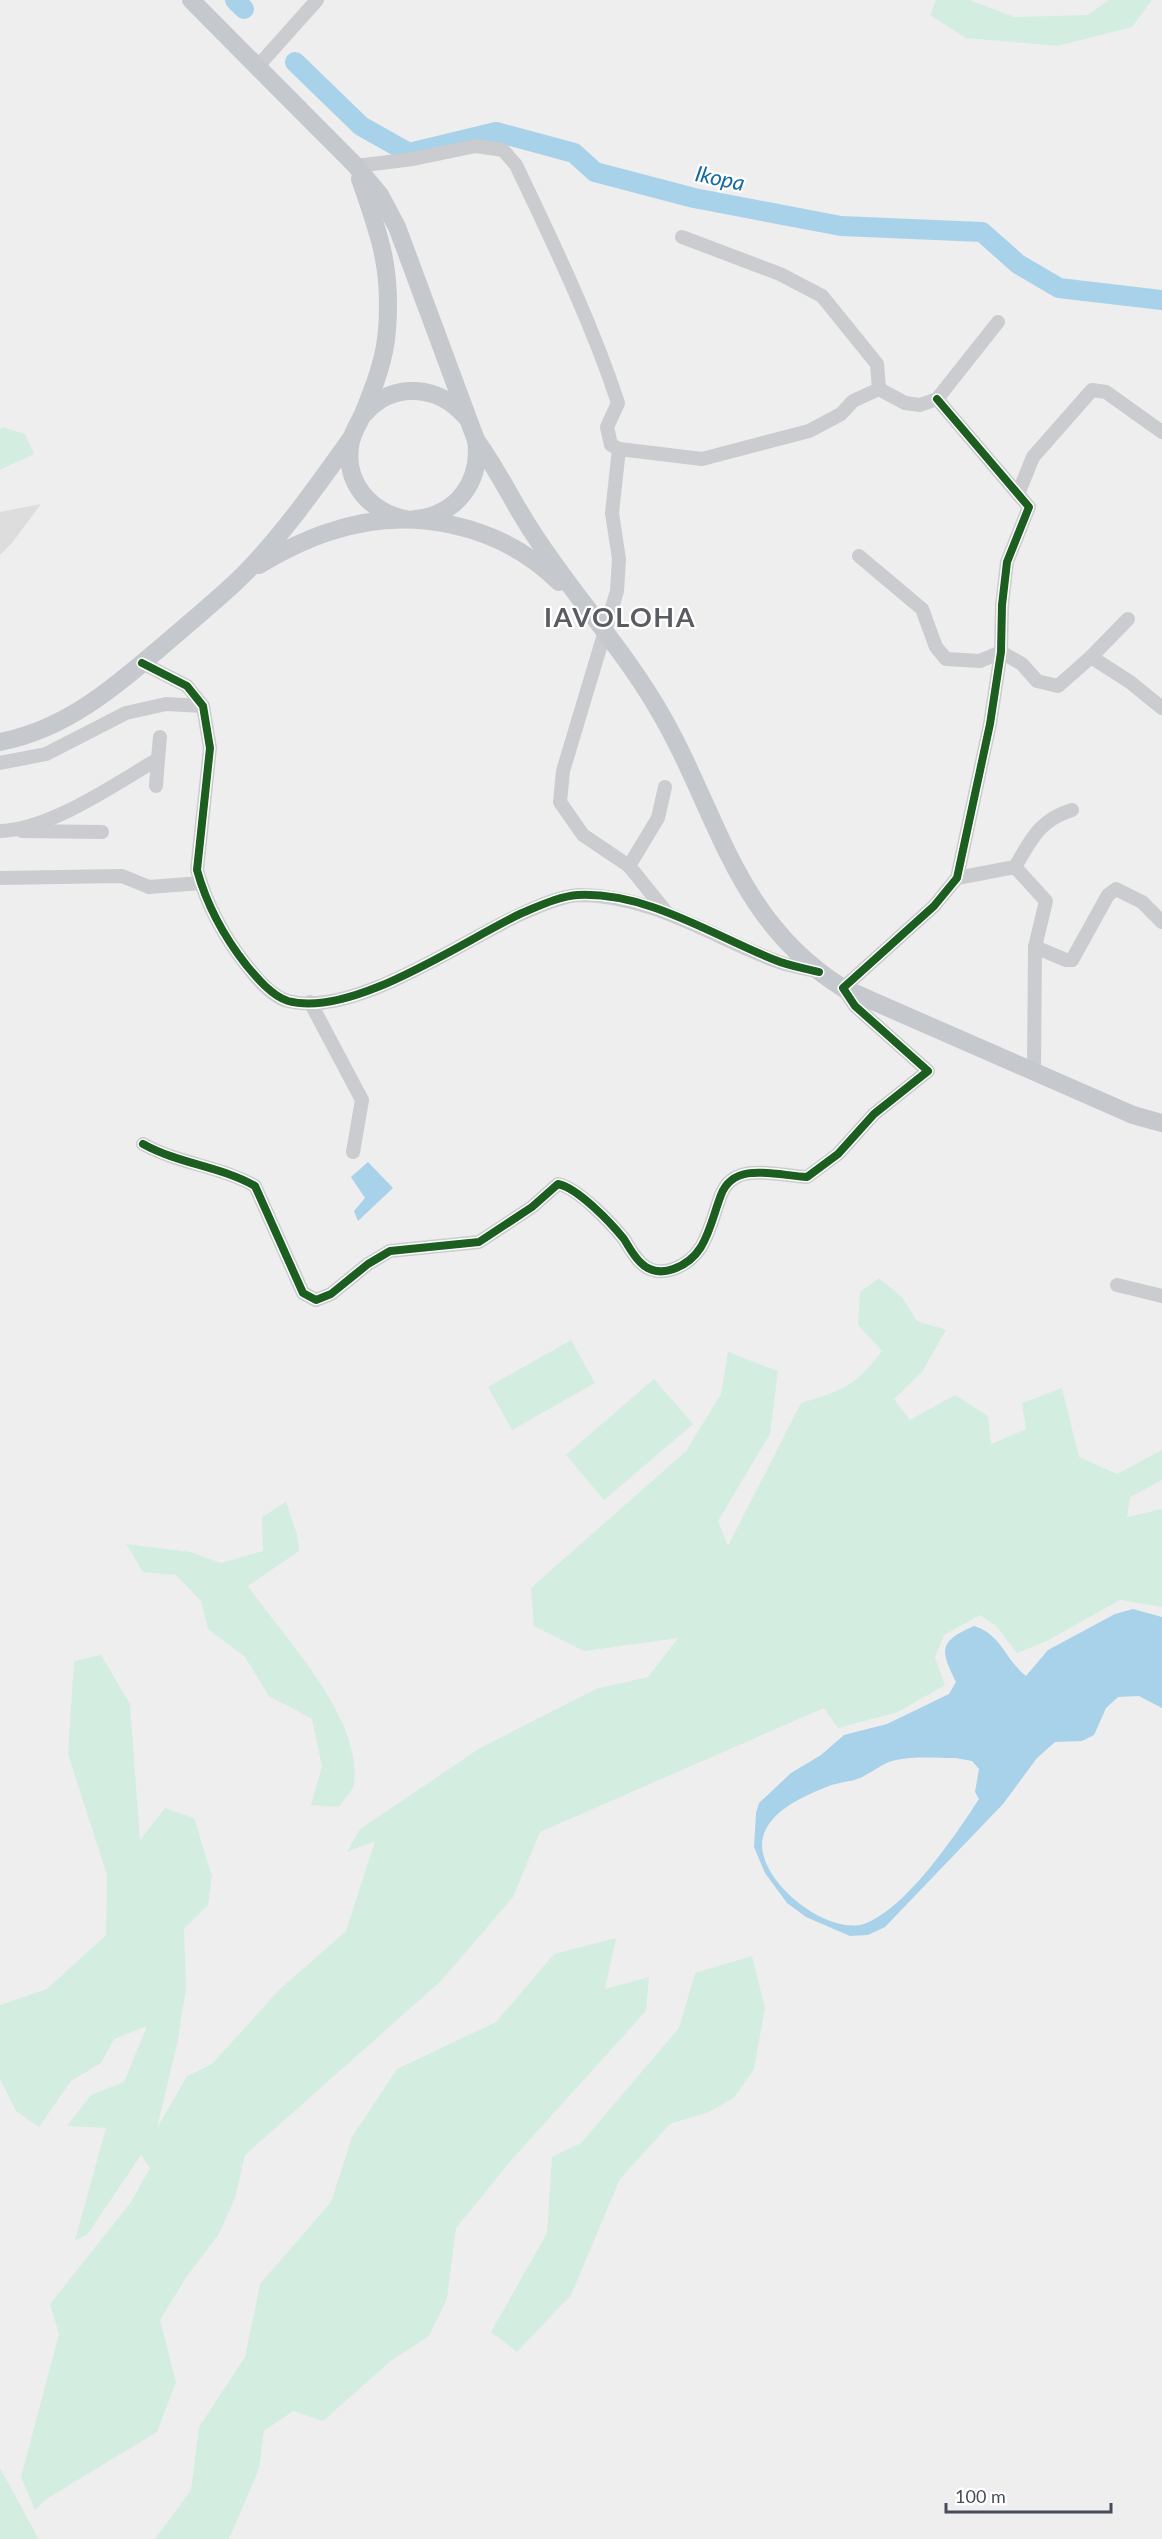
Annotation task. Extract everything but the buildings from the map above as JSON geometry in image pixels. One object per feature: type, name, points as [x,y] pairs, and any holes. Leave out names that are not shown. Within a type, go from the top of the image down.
[{"type":"main road","points":[[191,0],[356,166],[380,195],[397,227],[474,433],[476,471],[467,490],[445,511],[410,519],[331,531],[290,548],[247,572]]},
{"type":"main road","points":[[0,742],[49,728],[79,712],[142,663],[247,572],[308,499],[352,437],[362,417],[383,358],[389,294],[386,255],[356,166]]},
{"type":"main road","points":[[362,417],[387,396],[419,390],[449,401],[474,433],[532,532],[660,712],[739,876],[774,929],[801,958],[843,988],[1133,1115],[1162,1123]]},
{"type":"main road","points":[[352,437],[350,467],[363,494],[377,508],[410,519],[469,527],[501,541],[550,573],[599,625]]},
{"type":"street","points":[[258,66],[317,0]]},
{"type":"street","points":[[356,166],[413,159],[476,146],[503,150],[516,165],[571,280],[611,381],[618,403],[607,427],[611,445],[619,449],[702,459],[809,430],[841,414],[853,401],[879,389]]},
{"type":"street","points":[[682,237],[780,274],[822,296],[878,364],[879,389]]},
{"type":"street","points":[[879,389],[905,403],[920,405],[937,399],[998,322]]},
{"type":"street","points":[[1018,494],[1033,457],[1092,390],[1106,392],[1162,432]]},
{"type":"street","points":[[143,1144],[165,1156],[216,1169],[255,1186],[303,1293],[316,1300],[331,1294],[368,1264],[390,1251],[479,1242],[532,1207],[558,1184],[570,1186],[622,1237],[641,1264],[655,1270],[672,1270],[686,1265],[696,1255],[710,1232],[722,1193],[731,1180],[745,1172],[807,1177],[838,1154],[874,1114],[928,1071],[855,1006],[843,988],[934,906],[957,878],[990,724],[1001,652],[1002,604],[1007,562],[1029,507],[937,399]]},
{"type":"street","points":[[619,449],[612,513],[619,559],[617,591],[599,625],[563,771],[560,802],[583,835],[629,866],[669,914]]},
{"type":"street","points":[[859,556],[922,609],[936,647],[946,659],[980,661],[1001,652]]},
{"type":"street","points":[[1001,652],[1022,664],[1037,681],[1058,686],[1091,657],[1128,619]]},
{"type":"street","points":[[1091,657],[1130,682],[1162,708]]},
{"type":"street","points":[[142,663],[187,686],[203,706],[210,748],[197,870],[217,921],[250,970],[270,990],[287,1001],[330,1002],[365,992],[416,970],[485,930],[538,906],[574,896],[615,897],[639,902],[777,961],[819,972]]},
{"type":"street","points":[[0,763],[46,754],[126,713],[166,704],[203,706]]},
{"type":"street","points":[[156,786],[160,737]]},
{"type":"street","points":[[7,831],[77,806],[158,759]]},
{"type":"street","points":[[629,866],[658,818],[665,787]]},
{"type":"street","points":[[957,878],[1015,867],[1039,828],[1054,816],[1072,810]]},
{"type":"street","points":[[7,831],[102,832]]},
{"type":"street","points":[[1015,867],[1046,901],[1035,947],[1034,1071]]},
{"type":"street","points":[[0,878],[122,876],[149,887],[201,883]]},
{"type":"street","points":[[1035,947],[1066,960],[1072,960],[1108,895],[1116,889],[1142,902],[1162,922]]},
{"type":"street","points":[[310,1002],[362,1100],[353,1152]]},
{"type":"street","points":[[1117,1285],[1162,1296]]},
{"type":"shaded area","points":[[41,504],[12,543],[0,555],[0,512]]},
{"type":"green space","points":[[936,0],[969,0],[1014,17],[1088,15],[1109,0],[1152,0],[1132,27],[1058,46],[966,38],[930,15]]},
{"type":"green space","points":[[3,427],[25,434],[34,454],[0,470],[0,429]]},
{"type":"green space","points":[[879,1278],[902,1297],[917,1321],[946,1330],[922,1372],[894,1399],[910,1420],[955,1395],[988,1416],[991,1444],[1026,1429],[1022,1403],[1062,1388],[1079,1457],[1117,1474],[1162,1450],[1162,1480],[1130,1497],[1127,1517],[1162,1509],[1162,1607],[1120,1600],[1047,1641],[1017,1653],[996,1626],[980,1615],[944,1635],[935,1658],[945,1685],[898,1712],[838,1728],[824,1708],[540,1832],[513,1897],[441,1981],[245,2155],[235,2198],[219,2234],[187,2276],[160,2320],[176,2382],[157,2432],[48,2498],[35,2510],[21,2477],[59,2334],[50,2304],[131,2202],[150,2168],[141,2155],[87,2235],[75,2240],[106,2128],[67,2126],[91,2095],[124,2082],[147,2026],[114,2039],[101,2063],[71,2081],[39,2127],[16,2111],[0,2079],[0,2005],[47,1989],[106,1935],[107,1875],[68,1754],[74,1661],[101,1655],[130,1704],[140,1840],[165,1808],[194,1818],[212,1876],[208,1905],[184,1929],[186,1987],[178,2040],[157,2128],[187,2076],[212,2064],[279,1990],[346,1931],[375,1841],[347,1852],[360,1829],[480,1748],[596,1689],[648,1677],[678,1638],[584,1651],[534,1626],[531,1588],[686,1451],[721,1394],[728,1352],[778,1371],[770,1434],[718,1521],[728,1546],[801,1403],[847,1386],[864,1372],[882,1351],[858,1325],[860,1292]]},
{"type":"green space","points":[[571,1340],[595,1383],[512,1430],[488,1387]]},
{"type":"green space","points":[[654,1379],[693,1424],[604,1500],[566,1455]]},
{"type":"green space","points":[[286,1502],[297,1534],[299,1551],[248,1586],[318,1679],[334,1705],[346,1732],[353,1758],[354,1784],[339,1807],[311,1805],[322,1766],[312,1719],[269,1696],[245,1657],[208,1629],[201,1601],[176,1575],[143,1572],[126,1544],[190,1552],[221,1563],[263,1551],[262,1517]]},
{"type":"green space","points":[[616,1938],[605,1989],[649,1977],[646,2011],[514,2157],[456,2228],[447,2299],[429,2336],[392,2360],[323,2421],[293,2411],[264,2431],[259,2469],[229,2539],[155,2539],[191,2490],[199,2427],[245,2357],[260,2284],[331,2202],[352,2137],[397,2069],[496,2022],[554,1954]]},
{"type":"green space","points":[[752,1956],[765,2008],[754,2069],[734,2098],[708,2112],[670,2124],[620,2179],[571,2295],[517,2352],[491,2332],[547,2233],[552,2157],[581,2143],[679,2028],[695,1973]]},
{"type":"green space","points":[[0,2468],[37,2536],[38,2539],[0,2539]]},
{"type":"water","points":[[368,1162],[393,1188],[358,1221],[354,1211],[365,1198],[351,1177]]},
{"type":"water","points":[[1133,1609],[1162,1617],[1162,1708],[1139,1696],[1118,1697],[1106,1708],[1094,1735],[1082,1741],[1055,1742],[1037,1758],[1003,1804],[885,1927],[868,1935],[850,1936],[806,1917],[787,1903],[765,1873],[754,1847],[756,1813],[759,1803],[791,1773],[821,1755],[844,1735],[887,1724],[949,1694],[956,1682],[947,1662],[946,1648],[953,1637],[974,1626],[991,1635],[1026,1676],[1048,1650],[1115,1614]],"holes":[[[955,1758],[972,1761],[979,1769],[975,1792],[979,1799],[943,1851],[913,1888],[880,1916],[864,1924],[848,1925],[830,1921],[795,1900],[780,1885],[769,1869],[763,1853],[763,1837],[767,1827],[781,1811],[800,1799],[833,1785],[860,1778],[896,1760]]]},
{"type":"waterway","name":"Ikopa","points":[[235,0],[244,9]]},
{"type":"waterway","name":"Ikopa","points":[[295,62],[361,126],[409,153],[496,132],[574,153],[595,172],[694,198],[841,226],[982,232],[1018,264],[1059,288],[1162,300]]},
{"type":"cycle path","points":[[143,1144],[171,1156],[242,1179],[255,1186],[303,1293],[316,1300],[331,1294],[368,1264],[390,1251],[479,1242],[532,1207],[558,1184],[575,1192],[594,1207],[624,1239],[640,1262],[648,1268],[664,1271],[681,1265],[696,1254],[710,1228],[721,1195],[727,1184],[736,1177],[758,1172],[807,1177],[838,1154],[874,1114],[928,1071],[855,1006],[843,988],[934,906],[957,878],[990,724],[1001,652],[1002,605],[1007,562],[1029,507],[937,399]]},
{"type":"cycle path","points":[[142,663],[187,686],[203,706],[210,748],[197,870],[211,909],[231,944],[260,981],[282,999],[314,1003],[343,999],[375,988],[407,974],[522,913],[557,899],[578,895],[629,900],[679,917],[780,962],[819,972]]},
{"type":"district","name":"IAVOLOHA","points":[[620,618]]}]
